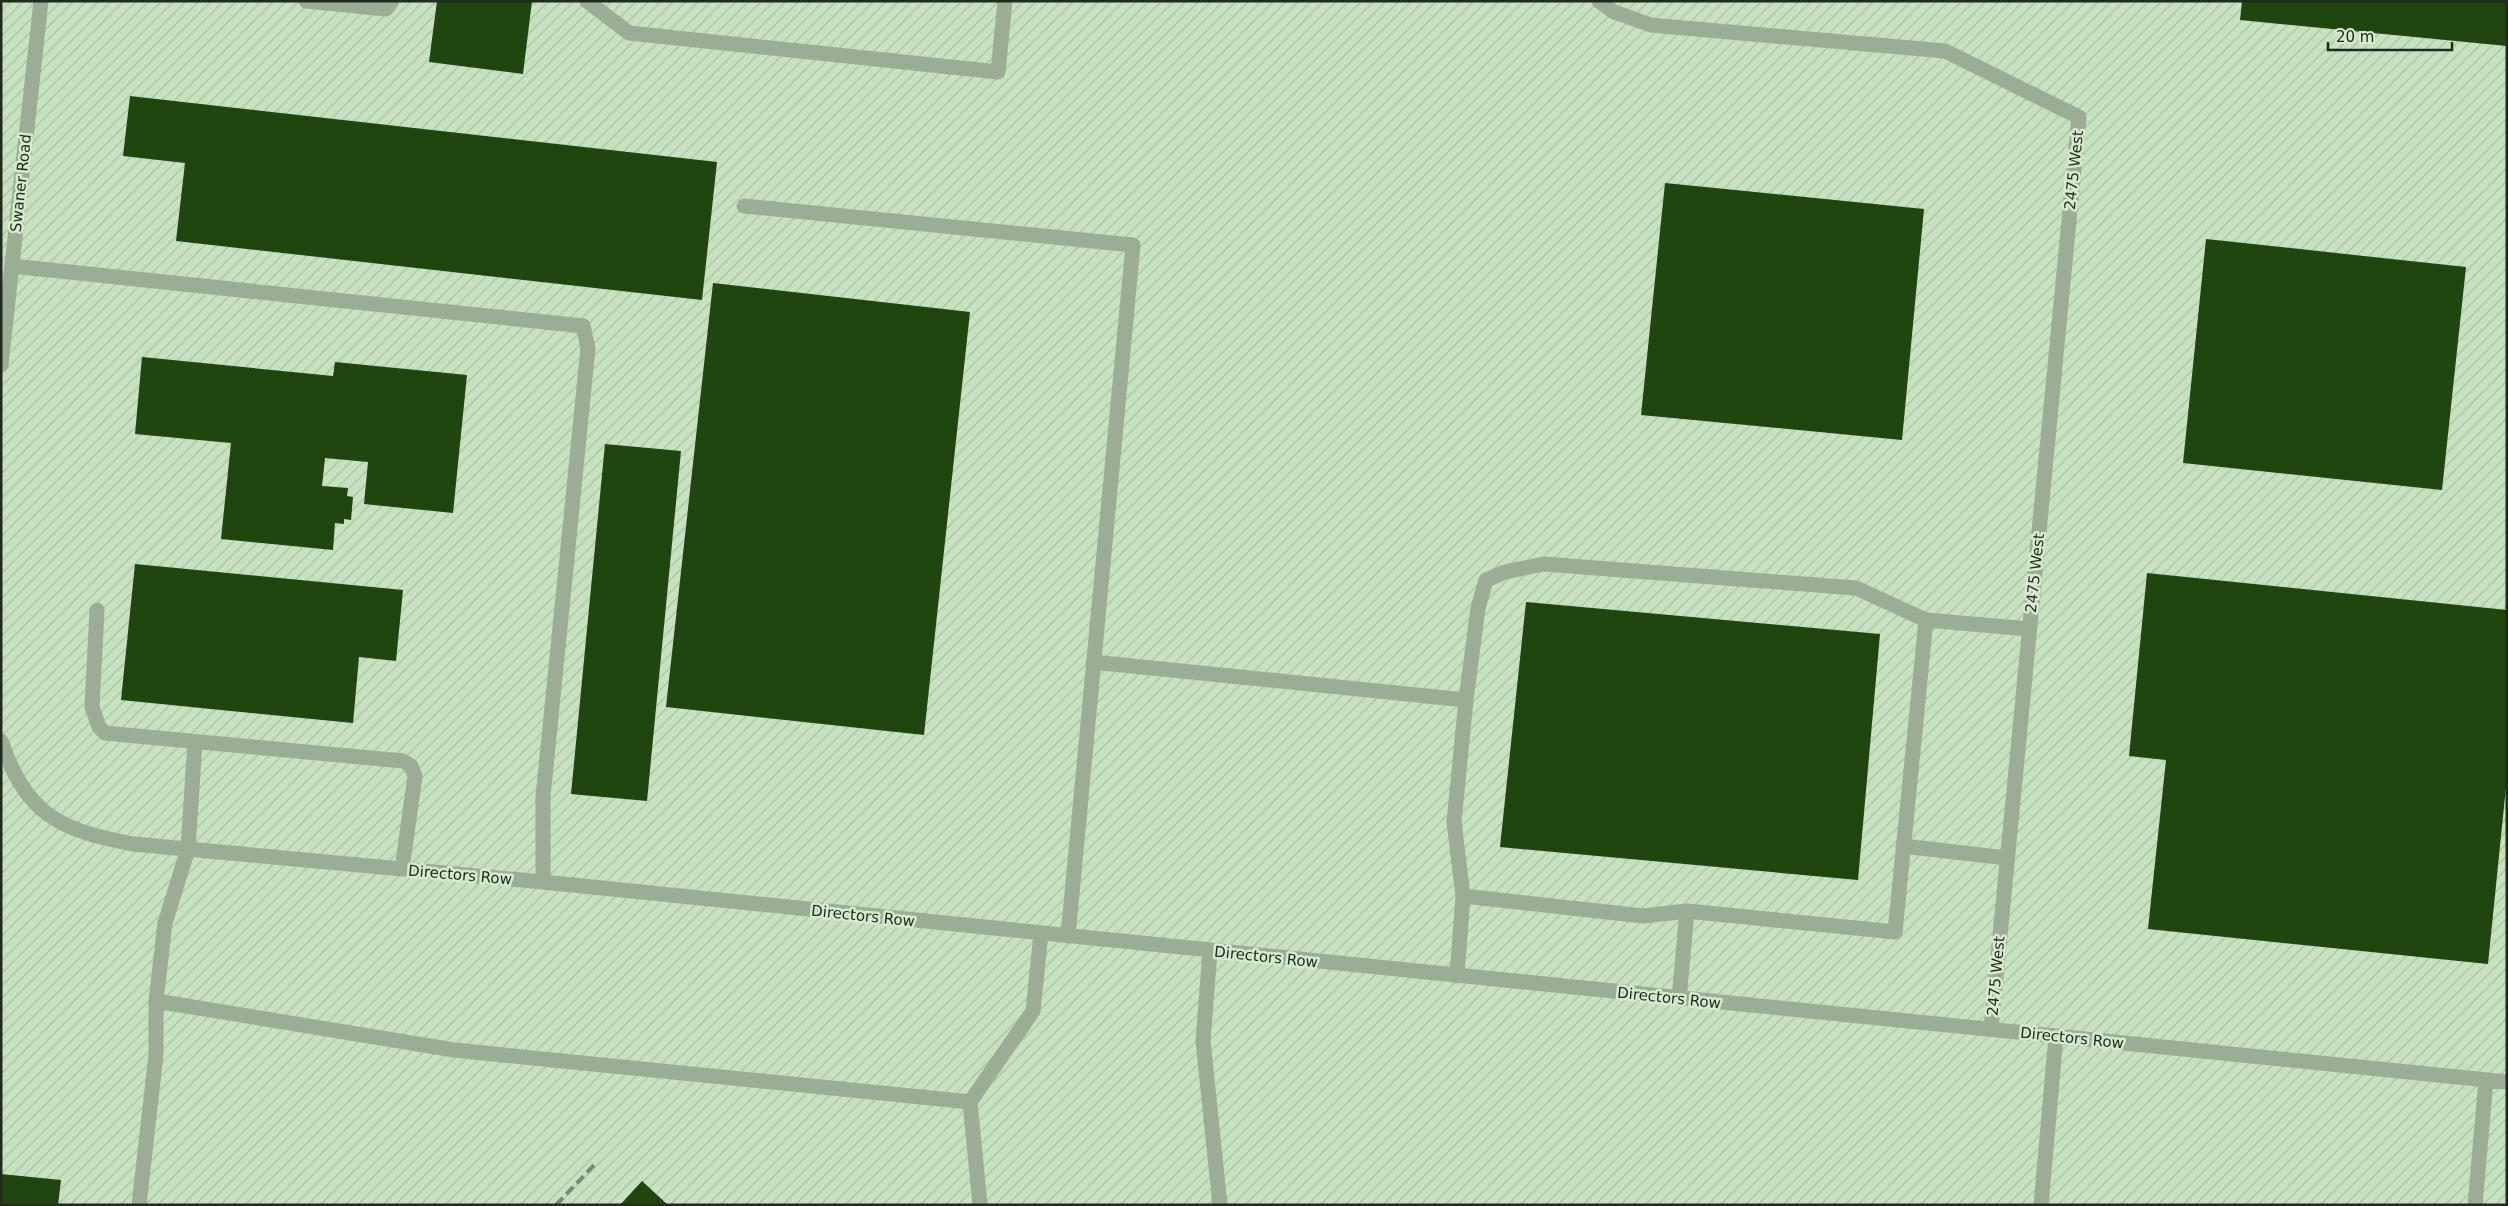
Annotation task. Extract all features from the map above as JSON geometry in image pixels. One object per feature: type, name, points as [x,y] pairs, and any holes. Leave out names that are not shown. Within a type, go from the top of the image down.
[{"type":"street","name":"Swaner Road","points":[[1,364],[41,1]]},
{"type":"street","points":[[306,1],[386,9],[392,1]]},
{"type":"street","points":[[587,1],[629,33],[998,72],[1005,1]]},
{"type":"street","name":"2475 West","points":[[1599,1],[1614,12],[1651,25],[1945,50],[2079,117],[1991,1029]]},
{"type":"street","points":[[744,206],[1133,245],[1068,936]]},
{"type":"street","points":[[12,266],[582,326],[588,348],[543,797],[542,882]]},
{"type":"street","points":[[1457,976],[1463,896],[1454,822],[1466,700],[1478,608],[1486,580],[1505,572],[1544,564],[1856,588],[1926,620],[2029,629]]},
{"type":"street","points":[[97,610],[92,707],[99,727],[105,732],[116,735],[403,761],[412,766],[415,776],[402,869]]},
{"type":"street","points":[[1463,896],[1642,916],[1687,911],[1895,932],[1926,620]]},
{"type":"street","points":[[1093,662],[1466,700]]},
{"type":"street","name":"Directors Row","points":[[1,741],[12,772],[34,803],[65,826],[97,837],[133,844],[542,882],[2507,1082]]},
{"type":"street","points":[[139,1205],[156,1055],[156,1001],[165,923],[188,849],[195,742]]},
{"type":"street","points":[[1903,846],[2007,858]]},
{"type":"street","points":[[1679,999],[1687,911]]},
{"type":"street","points":[[980,1205],[970,1102],[1033,1011],[1041,934]]},
{"type":"street","points":[[1210,951],[1203,1041],[1220,1205]]},
{"type":"street","points":[[156,1001],[454,1050],[970,1102]]},
{"type":"street","points":[[2041,1205],[2056,1036]]},
{"type":"street","points":[[2475,1205],[2486,1080]]},
{"type":"shaded area","points":[[1,1],[2507,1],[2507,1205],[1,1205]]},
{"type":"building","points":[[437,1],[532,1],[523,74],[429,62]]},
{"type":"building","points":[[2242,1],[2507,1],[2507,46],[2240,20]]},
{"type":"building","points":[[130,96],[717,162],[702,300],[176,241],[185,163],[123,156]]},
{"type":"building","points":[[1665,183],[1924,209],[1902,440],[1641,415]]},
{"type":"building","points":[[2206,239],[2466,267],[2442,490],[2183,463]]},
{"type":"building","points":[[713,283],[970,312],[924,735],[666,707]]},
{"type":"building","points":[[142,357],[333,376],[335,362],[467,375],[453,513],[364,504],[368,462],[325,458],[322,486],[348,488],[347,496],[353,497],[351,520],[344,519],[344,524],[335,523],[333,550],[221,539],[231,443],[135,434]]},
{"type":"building","points":[[605,444],[681,451],[647,801],[571,794]]},
{"type":"building","points":[[135,564],[403,590],[396,661],[359,657],[353,723],[121,700]]},
{"type":"building","points":[[2147,573],[2507,610],[2507,777],[2488,964],[2148,929],[2166,760],[2129,756]]},
{"type":"building","points":[[1526,602],[1880,634],[1858,880],[1500,847]]},
{"type":"building","points":[[1,1174],[61,1180],[58,1205],[1,1205]]},
{"type":"building","points":[[642,1181],[668,1205],[620,1205]]},
{"type":"railway","points":[[556,1205],[595,1164]]}]
